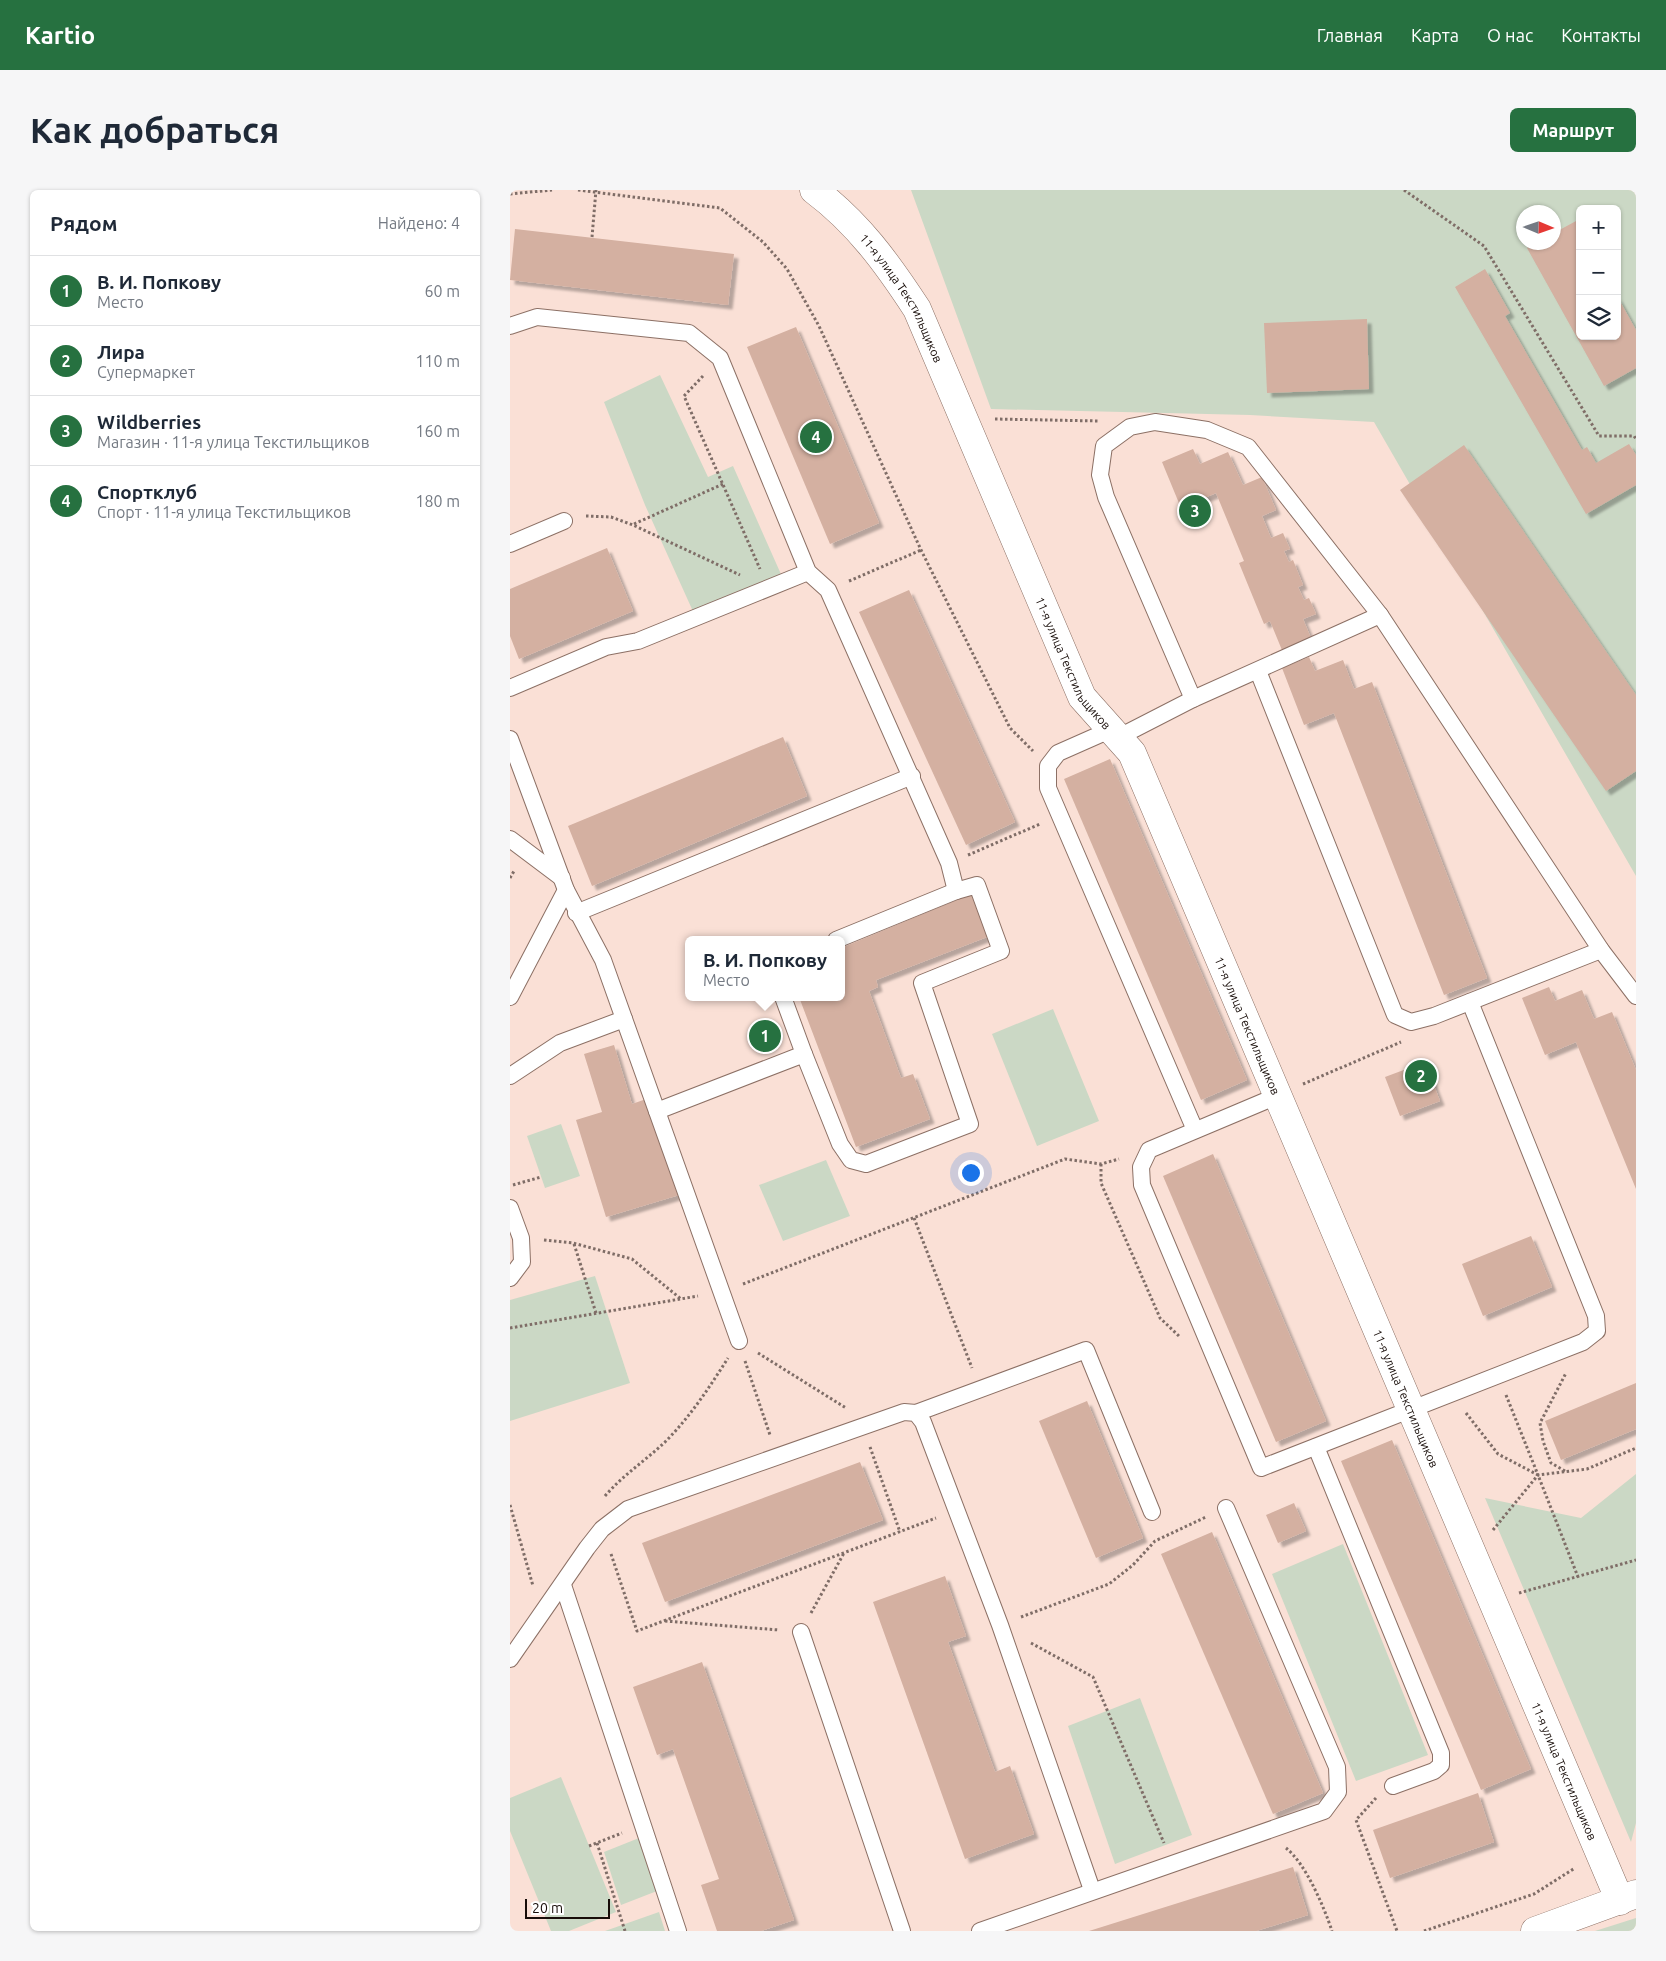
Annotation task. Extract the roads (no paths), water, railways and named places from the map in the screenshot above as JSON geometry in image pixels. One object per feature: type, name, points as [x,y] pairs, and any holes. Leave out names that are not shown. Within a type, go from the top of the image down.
[{"type":"street","name":"11-я улица Текстильщиков","points":[[814,190],[839,209],[864,234],[912,301],[1082,697],[1120,740],[1289,1090],[1410,1411],[1491,1601],[1628,1898]]},
{"type":"street","points":[[1535,1931],[1628,1898]]},
{"type":"lane","points":[[510,326],[537,317],[689,332],[720,358],[808,572],[828,590],[912,776],[949,863],[956,891]]},
{"type":"lane","points":[[1193,699],[1106,497],[1100,475],[1104,446],[1130,427],[1155,422],[1207,430],[1248,447],[1380,615],[1601,950],[1636,996]]},
{"type":"lane","points":[[510,544],[564,521]]},
{"type":"lane","points":[[510,688],[606,647],[638,641],[808,572]]},
{"type":"lane","points":[[1195,1130],[1048,788],[1048,766],[1058,753],[1120,740],[1193,699],[1380,615]]},
{"type":"lane","points":[[1258,671],[1396,1015],[1411,1022],[1470,1002],[1601,950]]},
{"type":"lane","points":[[510,739],[576,913],[603,960],[739,1341]]},
{"type":"lane","points":[[576,913],[912,776]]},
{"type":"lane","points":[[510,839],[564,884]]},
{"type":"lane","points":[[510,997],[564,884]]},
{"type":"lane","points":[[784,1001],[840,1144],[851,1160],[866,1164],[970,1124],[922,983],[1001,951],[977,885],[956,891],[845,936]]},
{"type":"lane","points":[[1289,1090],[1149,1150],[1141,1167],[1142,1185],[1261,1468],[1583,1342],[1597,1331],[1596,1316],[1470,1002]]},
{"type":"lane","points":[[510,1076],[560,1043],[624,1019]]},
{"type":"lane","points":[[657,1111],[804,1054]]},
{"type":"lane","points":[[510,1208],[521,1238],[522,1262],[510,1278]]},
{"type":"lane","points":[[513,1650],[542,1615],[602,1529],[628,1509],[904,1412],[916,1413],[1086,1350],[1152,1512]]},
{"type":"lane","points":[[916,1413],[923,1422],[958,1510],[1092,1890]]},
{"type":"lane","points":[[1316,1447],[1440,1753],[1441,1765],[1434,1771],[1393,1786]]},
{"type":"lane","points":[[980,1931],[1092,1890],[1324,1811],[1338,1792],[1337,1767],[1226,1508]]},
{"type":"lane","points":[[563,1585],[678,1931]]},
{"type":"lane","points":[[801,1632],[902,1931]]},
{"type":"place","name":"Спортклуб","points":[[816,437]]},
{"type":"place","name":"Wildberries","points":[[1195,511]]},
{"type":"place","name":"В. И. Попкову","points":[[765,1036]]},
{"type":"place","name":"Лира","points":[[1421,1076]]}]
